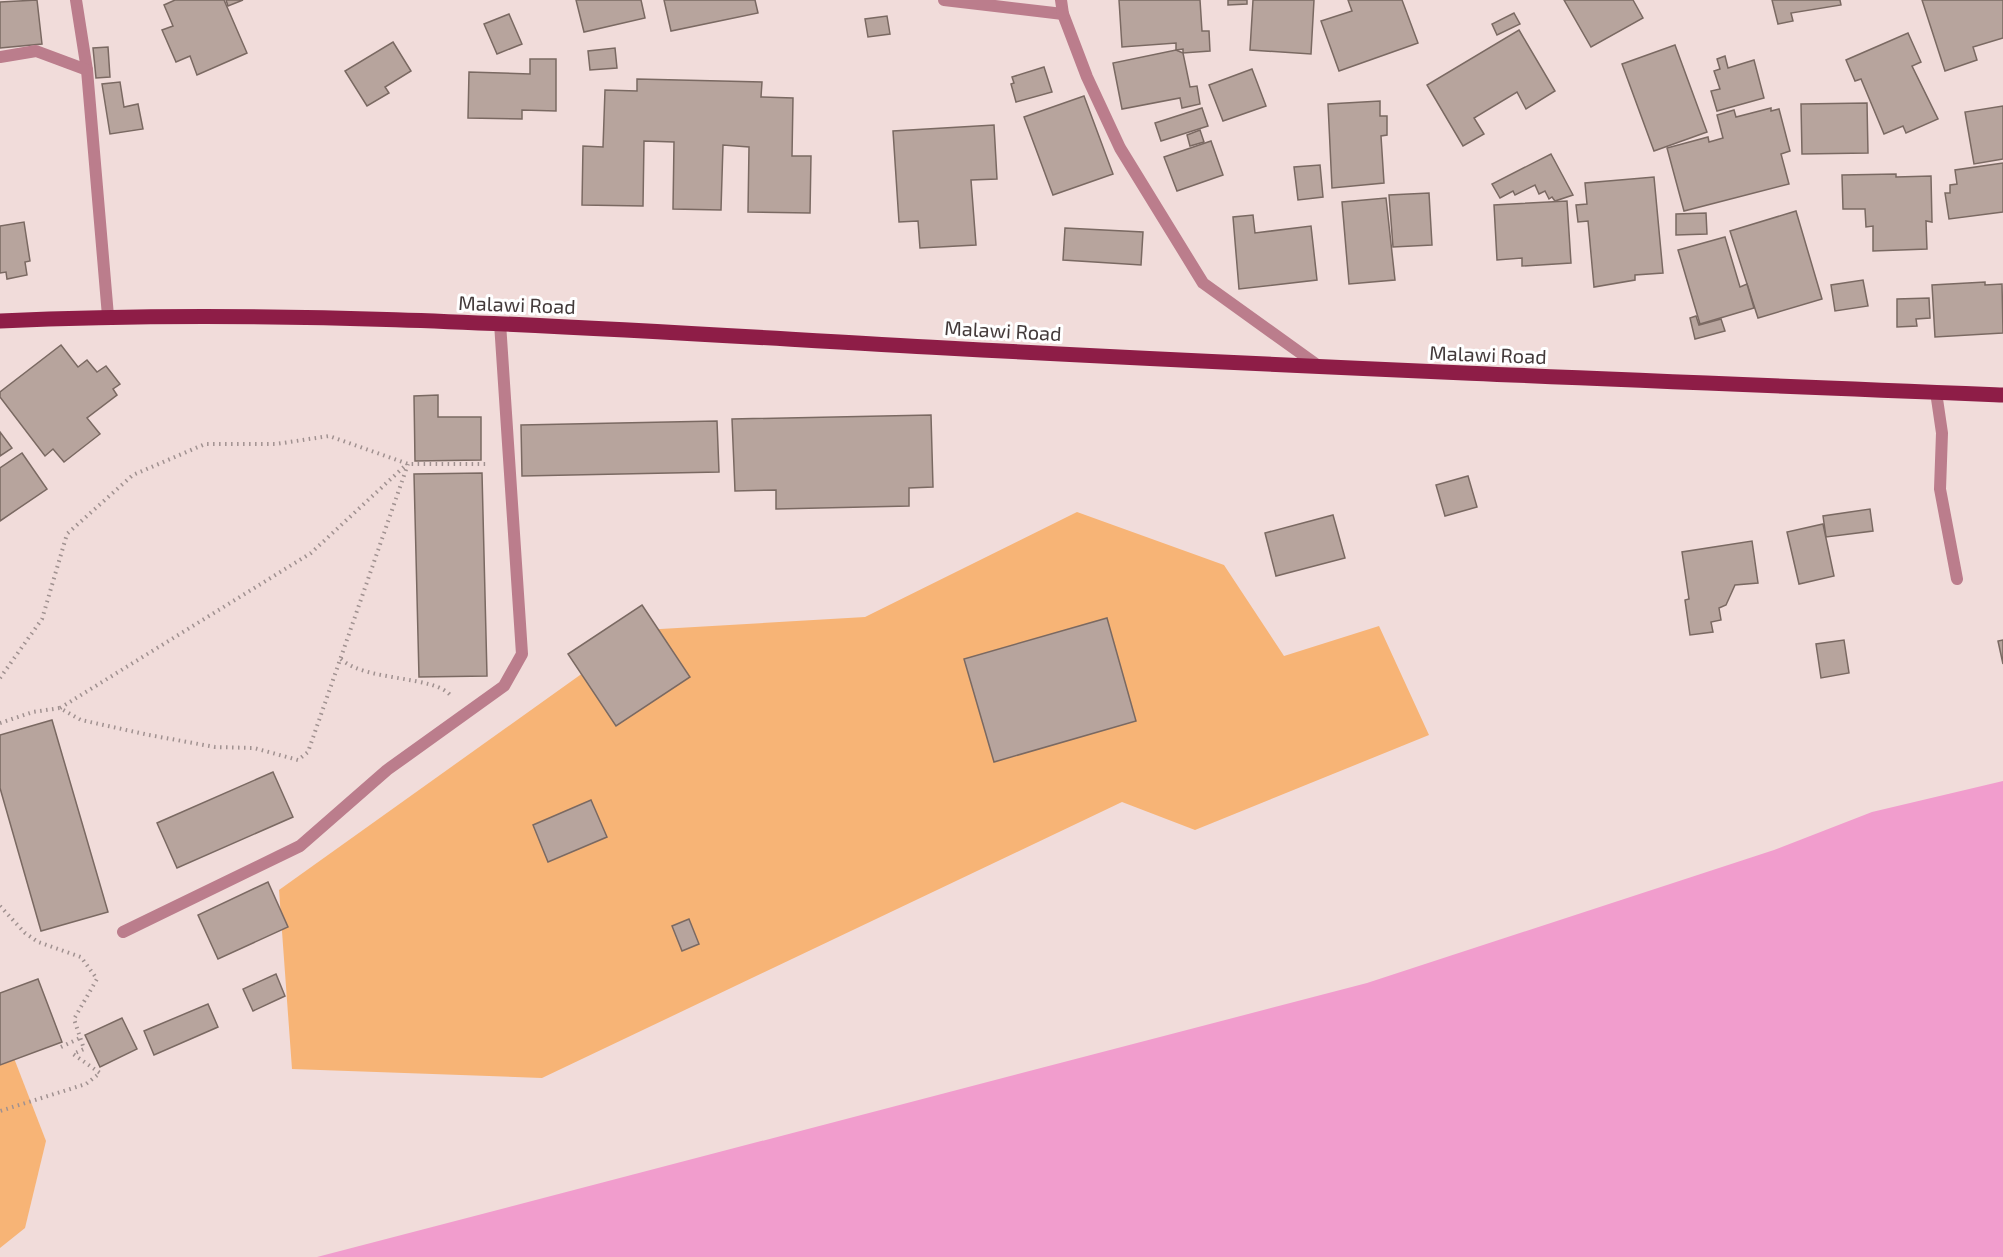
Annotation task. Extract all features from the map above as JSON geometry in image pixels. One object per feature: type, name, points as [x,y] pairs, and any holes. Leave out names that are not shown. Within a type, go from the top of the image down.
[{"type":"main road","name":"Malawi Road","points":[[0,321],[108,316],[500,323],[1321,368],[2003,395]]},
{"type":"street","points":[[76,0],[87,70],[108,316]]},
{"type":"street","points":[[944,0],[1063,14]]},
{"type":"street","points":[[1061,0],[1063,14],[1086,77],[1120,148],[1203,283],[1321,368]]},
{"type":"street","points":[[0,57],[36,51],[87,70]]},
{"type":"street","points":[[123,932],[300,846],[387,770],[504,686],[522,654],[500,323]]},
{"type":"street","points":[[1936,392],[1942,433],[1940,489],[1957,579]]},
{"type":"path","points":[[0,678],[42,619],[67,534],[133,475],[205,444],[276,444],[329,436],[408,464],[510,464]]},
{"type":"path","points":[[60,708],[81,720],[149,735],[215,747],[254,747],[298,760],[308,752],[408,464]]},
{"type":"path","points":[[0,723],[33,712],[60,708],[311,552],[408,464]]},
{"type":"path","points":[[341,658],[362,670],[448,692],[463,714]]},
{"type":"path","points":[[0,906],[25,933],[38,942],[81,957],[97,979],[74,1019],[84,1049],[73,1054],[100,1073],[86,1084],[0,1111]]},
{"type":"path","points":[[62,1047],[80,1038]]},
{"type":"shaded area","points":[[1077,512],[1224,565],[1284,656],[1379,626],[1429,735],[1195,830],[1122,802],[542,1078],[292,1069],[279,890],[643,630],[865,617]]},
{"type":"shaded area","points":[[2003,781],[2003,1257],[317,1257],[1367,983],[1774,850],[1872,812]]},
{"type":"shaded area","points":[[0,1022],[46,1141],[25,1228],[0,1248]]},
{"type":"building","points":[[37,0],[42,44],[0,48],[0,2]]},
{"type":"building","points":[[175,0],[224,0],[247,53],[197,75],[190,56],[176,62],[162,30],[173,26],[164,5]]},
{"type":"building","points":[[226,0],[243,0],[228,6]]},
{"type":"building","points":[[576,0],[641,0],[645,18],[584,32]]},
{"type":"building","points":[[664,0],[755,0],[758,13],[671,31]]},
{"type":"building","points":[[1119,0],[1200,0],[1202,31],[1209,31],[1210,51],[1183,53],[1183,49],[1176,50],[1176,43],[1122,47]]},
{"type":"building","points":[[1228,0],[1247,0],[1247,4],[1228,5]]},
{"type":"building","points":[[1253,0],[1314,0],[1311,54],[1250,50]]},
{"type":"building","points":[[1348,0],[1402,0],[1418,43],[1339,71],[1321,21],[1352,11]]},
{"type":"building","points":[[1564,0],[1633,0],[1643,18],[1591,47]]},
{"type":"building","points":[[1772,0],[1840,0],[1841,5],[1791,13],[1793,21],[1778,24]]},
{"type":"building","points":[[1922,0],[2003,0],[2003,38],[1973,47],[1977,60],[1945,71]]},
{"type":"building","points":[[1514,13],[1520,24],[1497,35],[1492,24]]},
{"type":"building","points":[[509,14],[522,44],[497,54],[484,24]]},
{"type":"building","points":[[887,16],[890,34],[868,37],[865,19]]},
{"type":"building","points":[[1519,30],[1555,91],[1526,109],[1517,92],[1474,118],[1484,134],[1463,146],[1427,85]]},
{"type":"building","points":[[1908,33],[1921,62],[1912,66],[1938,119],[1906,133],[1903,126],[1884,134],[1861,79],[1855,81],[1846,60]]},
{"type":"building","points":[[393,42],[411,71],[385,87],[389,93],[367,106],[345,71]]},
{"type":"building","points":[[1675,45],[1707,132],[1654,151],[1622,64]]},
{"type":"building","points":[[108,47],[110,77],[96,78],[93,48]]},
{"type":"building","points":[[615,48],[617,68],[590,70],[588,51]]},
{"type":"building","points":[[1176,50],[1183,53],[1190,87],[1197,86],[1200,104],[1182,108],[1180,98],[1122,109],[1113,63]]},
{"type":"building","points":[[1725,56],[1728,68],[1754,60],[1764,98],[1717,111],[1711,91],[1720,89],[1714,71],[1720,69],[1717,59]]},
{"type":"building","points":[[530,59],[556,59],[556,111],[522,110],[522,119],[468,118],[469,72],[530,74]]},
{"type":"building","points":[[1044,67],[1052,92],[1016,102],[1011,84],[1014,83],[1012,77]]},
{"type":"building","points":[[1252,69],[1266,106],[1223,121],[1209,85]]},
{"type":"building","points":[[637,79],[762,82],[761,97],[793,98],[792,156],[811,156],[810,213],[748,212],[749,147],[723,145],[721,210],[673,209],[674,142],[644,141],[643,206],[582,205],[583,146],[603,147],[605,90],[637,91]]},
{"type":"building","points":[[120,82],[124,107],[138,104],[143,129],[110,134],[102,84]]},
{"type":"building","points":[[1084,96],[1113,174],[1053,195],[1024,117]]},
{"type":"building","points":[[1380,101],[1380,116],[1387,116],[1387,135],[1381,136],[1384,183],[1332,188],[1328,104]]},
{"type":"building","points":[[1867,103],[1868,153],[1802,154],[1801,104]]},
{"type":"building","points":[[2003,106],[2003,159],[1974,164],[1965,112]]},
{"type":"building","points":[[1202,108],[1208,126],[1161,141],[1155,123]]},
{"type":"building","points":[[1771,108],[1771,111],[1779,109],[1790,151],[1781,154],[1789,184],[1684,211],[1667,148],[1708,137],[1709,142],[1723,138],[1717,115],[1734,110],[1736,117]]},
{"type":"building","points":[[994,125],[997,179],[971,180],[976,245],[920,248],[918,221],[899,222],[893,131]]},
{"type":"building","points":[[1200,130],[1204,142],[1190,146],[1187,135]]},
{"type":"building","points":[[1211,141],[1223,175],[1177,191],[1164,157]]},
{"type":"building","points":[[1551,154],[1573,195],[1555,201],[1552,197],[1549,199],[1545,191],[1539,194],[1535,185],[1515,195],[1513,191],[1500,198],[1492,184]]},
{"type":"building","points":[[2003,163],[2003,212],[1949,219],[1945,193],[1950,193],[1950,185],[1957,184],[1955,170]]},
{"type":"building","points":[[1320,165],[1323,197],[1298,200],[1294,167]]},
{"type":"building","points":[[1896,174],[1896,177],[1931,176],[1932,222],[1926,221],[1927,249],[1873,251],[1873,226],[1866,227],[1865,209],[1843,209],[1842,175]]},
{"type":"building","points":[[1654,177],[1663,273],[1635,275],[1635,280],[1594,287],[1588,221],[1578,222],[1576,205],[1587,204],[1585,183]]},
{"type":"building","points":[[1429,193],[1432,245],[1393,247],[1389,195]]},
{"type":"building","points":[[1386,198],[1395,280],[1349,284],[1342,202]]},
{"type":"building","points":[[1567,201],[1571,263],[1522,266],[1522,258],[1497,260],[1494,205]]},
{"type":"building","points":[[1796,211],[1822,299],[1758,318],[1730,231]]},
{"type":"building","points":[[1706,213],[1707,234],[1676,235],[1676,214]]},
{"type":"building","points":[[1253,215],[1255,233],[1311,226],[1317,280],[1239,289],[1233,217]]},
{"type":"building","points":[[24,222],[30,261],[25,262],[27,275],[7,279],[6,272],[0,273],[0,226]]},
{"type":"building","points":[[1065,228],[1143,232],[1141,265],[1063,260]]},
{"type":"building","points":[[1725,237],[1740,287],[1747,284],[1754,308],[1700,324],[1678,250]]},
{"type":"building","points":[[1863,280],[1868,306],[1835,311],[1831,285]]},
{"type":"building","points":[[1985,282],[1985,285],[2002,284],[2003,333],[1935,337],[1932,285]]},
{"type":"building","points":[[1929,298],[1930,318],[1916,319],[1917,326],[1897,327],[1897,299]]},
{"type":"building","points":[[1696,316],[1699,325],[1721,319],[1725,331],[1695,339],[1690,318]]},
{"type":"building","points":[[61,345],[78,367],[87,360],[97,372],[106,366],[120,384],[113,389],[117,395],[87,418],[100,434],[64,462],[53,449],[45,456],[0,397],[0,392]]},
{"type":"building","points":[[438,395],[438,417],[481,417],[481,460],[415,461],[414,396]]},
{"type":"building","points":[[931,415],[933,487],[909,488],[909,506],[776,509],[776,490],[735,491],[732,419]]},
{"type":"building","points":[[717,421],[719,472],[522,476],[521,425]]},
{"type":"building","points":[[0,432],[12,448],[0,456]]},
{"type":"building","points":[[22,453],[47,489],[0,521],[0,468]]},
{"type":"building","points":[[482,473],[487,676],[419,677],[414,474]]},
{"type":"building","points":[[1468,476],[1477,507],[1445,516],[1436,485]]},
{"type":"building","points":[[1870,509],[1873,531],[1826,537],[1823,516]]},
{"type":"building","points":[[1333,515],[1345,558],[1276,576],[1265,533]]},
{"type":"building","points":[[1823,524],[1834,576],[1799,584],[1787,532]]},
{"type":"building","points":[[1752,541],[1758,583],[1735,585],[1726,605],[1719,608],[1721,620],[1711,622],[1713,632],[1690,635],[1685,600],[1689,599],[1682,552]]},
{"type":"building","points":[[642,605],[690,677],[616,726],[568,654]]},
{"type":"building","points":[[1107,618],[1136,721],[994,762],[964,659]]},
{"type":"building","points":[[1844,640],[1849,673],[1821,678],[1816,644]]},
{"type":"building","points":[[2003,640],[2003,664],[1998,641]]},
{"type":"building","points":[[52,720],[108,912],[41,931],[0,788],[0,735]]},
{"type":"building","points":[[273,772],[293,817],[177,868],[157,823]]},
{"type":"building","points":[[591,800],[607,837],[548,862],[533,825]]},
{"type":"building","points":[[268,882],[288,927],[218,959],[198,915]]},
{"type":"building","points":[[689,919],[699,944],[682,951],[672,926]]},
{"type":"building","points":[[276,974],[285,996],[253,1011],[243,989]]},
{"type":"building","points":[[38,979],[62,1042],[0,1065],[0,993]]},
{"type":"building","points":[[208,1004],[218,1027],[154,1055],[144,1031]]},
{"type":"building","points":[[122,1018],[137,1049],[100,1067],[85,1035]]}]
